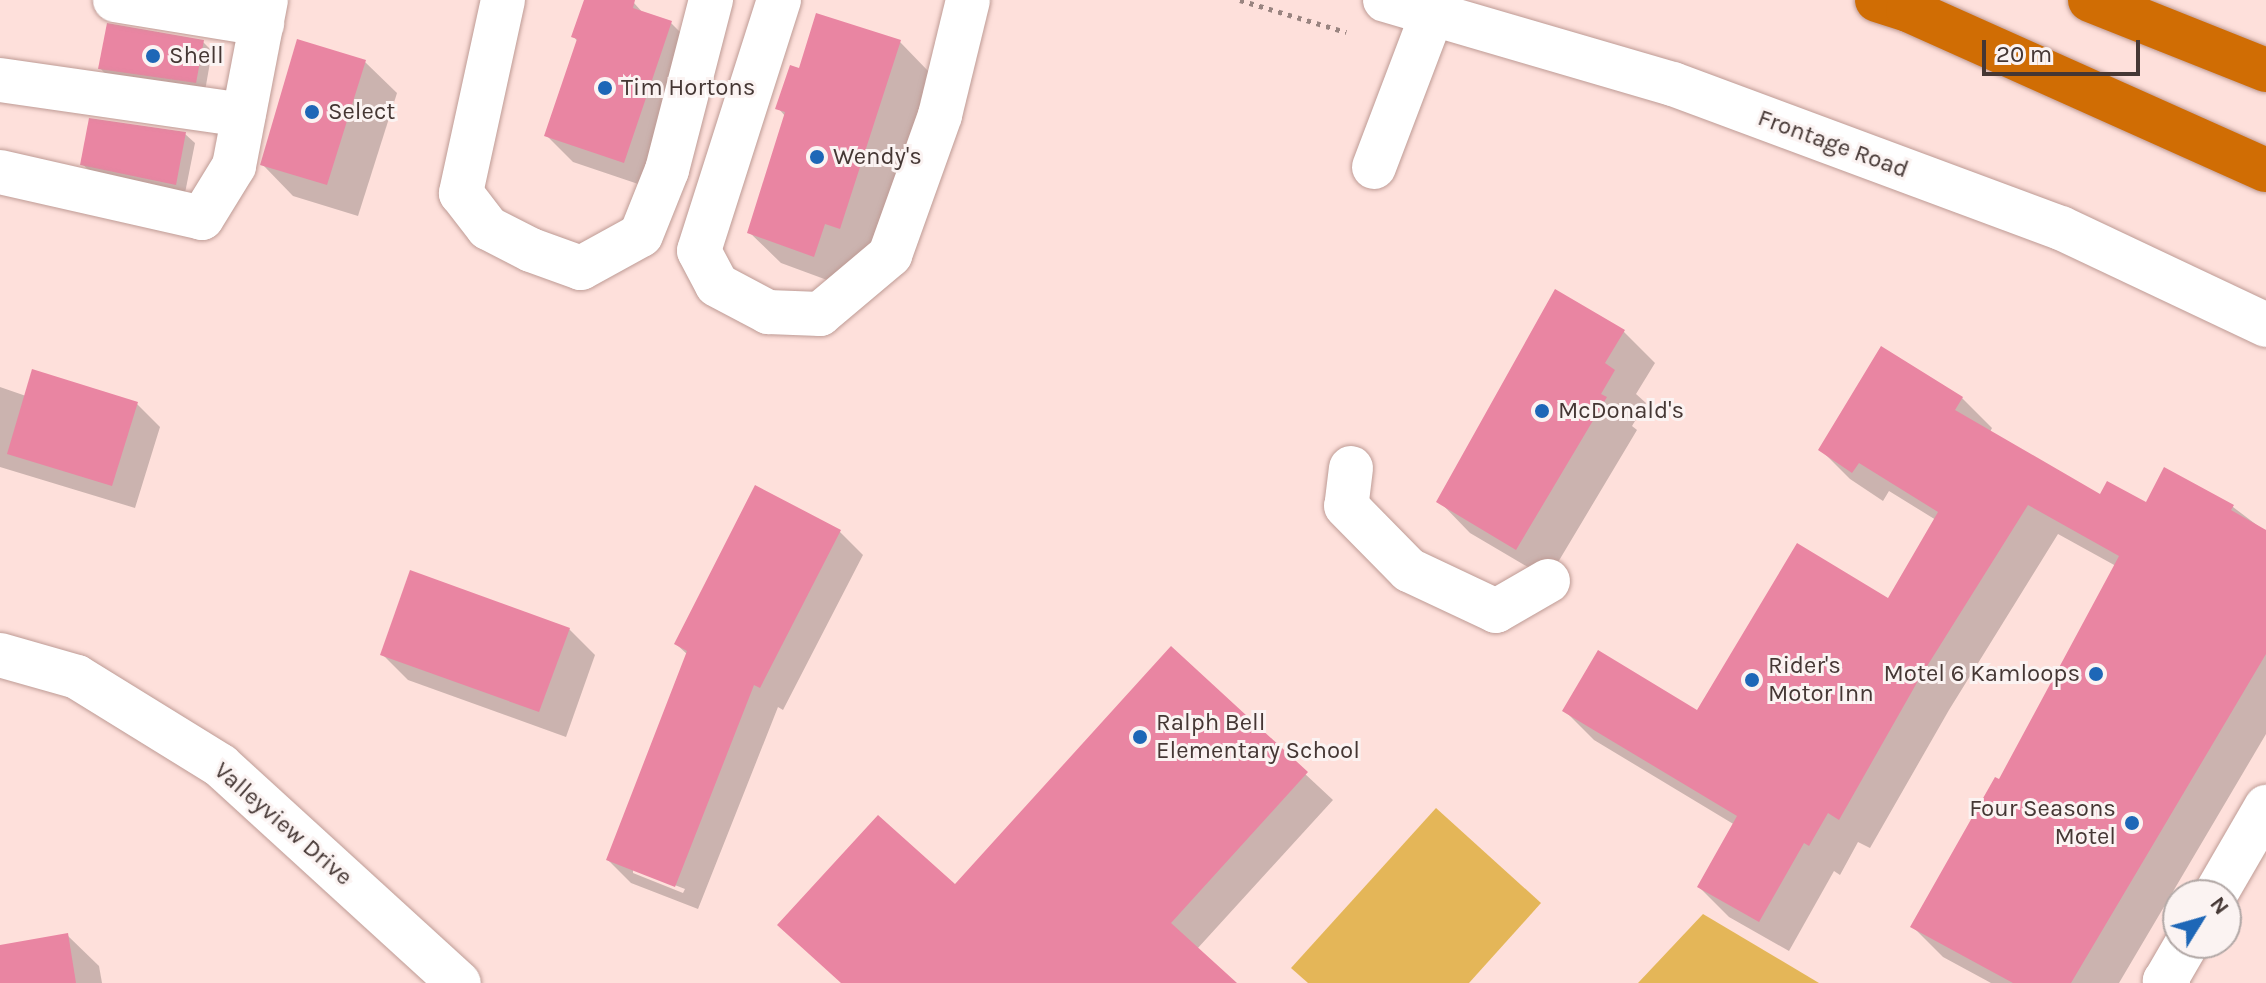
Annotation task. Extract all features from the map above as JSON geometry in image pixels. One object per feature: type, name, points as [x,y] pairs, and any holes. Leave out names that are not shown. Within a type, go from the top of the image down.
[{"type":"highway","points":[[1877,0],[1908,10],[2266,170]]},
{"type":"highway","points":[[2090,0],[2266,70]]},
{"type":"street","points":[[0,172],[202,218],[234,166],[264,12],[115,0]]},
{"type":"street","points":[[503,0],[461,193],[488,228],[531,250],[581,268],[641,235],[667,170],[711,0]]},
{"type":"street","points":[[779,0],[699,251],[717,285],[743,299],[768,312],[820,314],[890,255],[940,115],[968,0]]},
{"type":"street","name":"Frontage Road","points":[[1385,0],[1673,84],[2061,228],[2266,325]]},
{"type":"street","points":[[1374,167],[1432,14]]},
{"type":"street","points":[[0,80],[244,115]]},
{"type":"street","points":[[1351,468],[1346,506],[1409,570],[1496,611],[1548,581]]},
{"type":"street","name":"Valleyview Drive","points":[[0,655],[77,677],[221,766],[459,983]]},
{"type":"street","points":[[2224,879],[2266,807]]},
{"type":"street","points":[[2168,983],[2165,981],[2178,959]]},
{"type":"shaded area","points":[[1436,808],[1541,903],[1469,983],[1308,983],[1291,968]]},
{"type":"shaded area","points":[[1703,914],[1819,983],[1638,983]]},
{"type":"building","name":"Tim Hortons","points":[[584,0],[635,0],[633,8],[672,21],[624,163],[544,136],[577,39],[571,37]]},
{"type":"building","name":"Wendy's","points":[[816,13],[901,40],[840,229],[825,224],[814,257],[747,233],[785,112],[775,109],[790,65],[799,68]]},
{"type":"building","points":[[107,23],[204,40],[196,83],[98,69]]},
{"type":"building","name":"Select","points":[[297,39],[366,60],[327,185],[260,165]]},
{"type":"building","points":[[89,118],[186,132],[176,185],[80,165]]},
{"type":"building","name":"McDonald's","points":[[1555,289],[1625,330],[1605,363],[1615,370],[1601,394],[1607,397],[1516,550],[1436,502]]},
{"type":"building","points":[[1881,346],[1963,397],[1955,410],[2100,494],[2107,481],[2146,502],[2164,467],[2234,505],[2231,510],[2266,530],[2266,654],[2071,983],[2013,983],[1910,927],[1995,777],[1999,779],[2119,556],[2028,505],[1919,679],[1839,820],[1828,813],[1809,846],[1804,843],[1759,922],[1697,887],[1737,816],[1562,711],[1598,650],[1697,710],[1797,543],[1888,598],[1938,512],[1859,463],[1852,473],[1818,450]]},
{"type":"building","points":[[32,369],[138,402],[112,486],[7,454]]},
{"type":"building","points":[[755,485],[841,530],[760,688],[754,685],[675,887],[606,860],[687,651],[674,644]]},
{"type":"building","points":[[410,570],[570,628],[539,712],[380,655]]},
{"type":"building","name":"Ralph Bell Elementary School","points":[[1171,646],[1308,772],[1171,923],[1237,983],[841,983],[777,925],[878,815],[955,884]]},
{"type":"building","points":[[68,933],[76,983],[0,983],[0,945]]},
{"type":"place","name":"Shell","points":[[153,56]]},
{"type":"place","name":"Tim Hortons","points":[[605,88]]},
{"type":"place","name":"Select","points":[[312,112]]},
{"type":"place","name":"Wendy's","points":[[817,157]]},
{"type":"place","name":"McDonald's","points":[[1542,411]]},
{"type":"place","name":"Motel 6 Kamloops","points":[[2096,674]]},
{"type":"place","name":"Rider's Motor Inn","points":[[1752,680]]},
{"type":"place","name":"Ralph Bell Elementary School","points":[[1140,737]]},
{"type":"place","name":"Four Seasons Motel","points":[[2132,823]]}]
